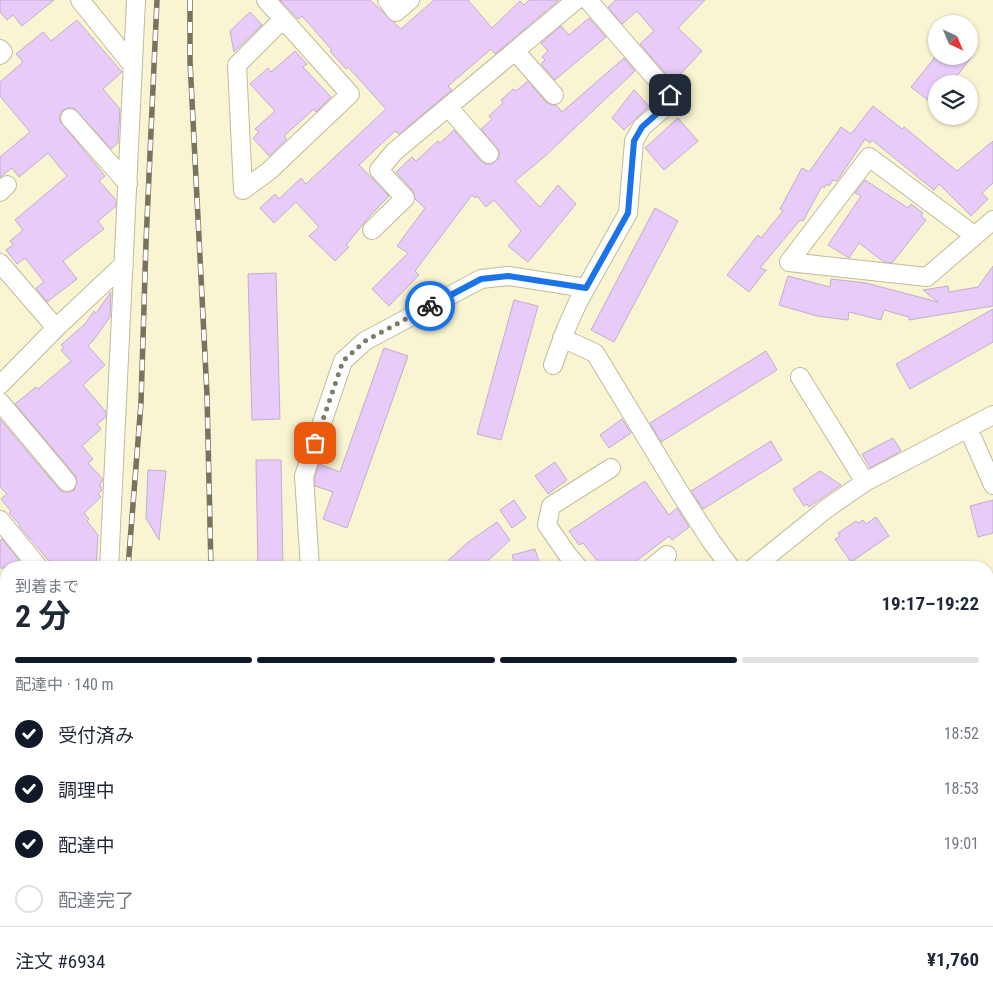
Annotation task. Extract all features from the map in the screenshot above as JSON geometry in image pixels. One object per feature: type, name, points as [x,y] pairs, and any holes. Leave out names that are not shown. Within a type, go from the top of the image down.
[{"type":"street","points":[[80,0],[133,66]]},
{"type":"street","points":[[109,561],[136,0]]},
{"type":"street","points":[[266,0],[350,94],[269,171],[243,190],[237,65],[282,20]]},
{"type":"street","points":[[387,0],[396,12],[410,0]]},
{"type":"street","points":[[372,230],[405,198],[379,170],[394,152],[576,0]]},
{"type":"street","points":[[553,365],[562,338],[586,288],[628,213],[634,141],[642,127],[670,102],[670,95],[588,0]]},
{"type":"street","points":[[0,49],[3,52],[0,55]]},
{"type":"street","points":[[515,51],[554,94]]},
{"type":"street","points":[[448,107],[490,154]]},
{"type":"street","points":[[70,118],[128,184]]},
{"type":"street","points":[[975,236],[869,157],[789,262],[927,277],[975,236],[993,220]]},
{"type":"street","points":[[0,263],[56,328]]},
{"type":"street","points":[[0,385],[56,328],[124,264]]},
{"type":"street","points":[[310,561],[304,476],[343,361],[352,351],[365,341],[481,279],[508,276],[586,288]]},
{"type":"street","points":[[562,338],[595,353],[680,493],[726,561]]},
{"type":"street","points":[[800,377],[866,482]]},
{"type":"street","points":[[0,402],[67,482]]},
{"type":"street","points":[[772,561],[826,509],[866,482],[993,415]]},
{"type":"street","points":[[968,428],[993,485]]},
{"type":"street","points":[[573,561],[547,525],[551,506],[611,468]]},
{"type":"street","points":[[0,520],[33,561]]},
{"type":"street","points":[[660,561],[667,555]]},
{"type":"building","points":[[0,0],[54,0],[22,26],[13,15],[7,20],[0,12]]},
{"type":"building","points":[[280,0],[370,0],[401,29],[434,0],[468,0],[492,28],[520,1],[524,5],[529,0],[559,0],[495,54],[491,49],[448,86],[452,90],[399,134],[395,131],[359,165],[389,196],[369,217],[346,245],[349,247],[335,261],[309,236],[319,227],[296,202],[274,223],[260,208],[275,194],[279,199],[301,178],[306,184],[386,109],[348,67],[346,69],[302,16],[298,19]]},
{"type":"building","points":[[616,0],[705,0],[678,28],[702,51],[673,82],[640,44],[654,31],[637,11],[622,24],[608,7]]},
{"type":"building","points":[[250,12],[262,25],[234,52],[230,31]]},
{"type":"building","points":[[589,18],[606,37],[555,80],[541,64],[545,60],[542,57],[548,51],[541,43],[561,26],[569,35]]},
{"type":"building","points":[[77,20],[122,72],[103,89],[120,109],[118,143],[111,149],[74,108],[63,110],[60,114],[60,121],[105,176],[99,181],[116,200],[116,206],[98,221],[104,229],[63,261],[77,279],[47,302],[36,288],[44,282],[25,258],[17,264],[6,250],[13,245],[10,241],[23,230],[15,220],[67,176],[48,153],[19,177],[12,168],[0,177],[0,157],[30,132],[0,96],[0,82],[23,62],[16,54],[43,32],[51,41]]},
{"type":"building","points":[[295,51],[307,64],[303,67],[331,97],[316,112],[314,109],[284,136],[287,139],[269,156],[253,138],[259,132],[255,129],[275,111],[250,84],[268,68],[271,72]]},
{"type":"building","points":[[624,58],[635,71],[544,157],[515,181],[540,207],[558,185],[576,204],[528,262],[508,246],[521,231],[494,200],[486,207],[477,196],[475,198],[472,195],[415,271],[419,275],[389,306],[372,289],[408,253],[397,246],[425,208],[415,199],[413,191],[396,172],[412,157],[416,161],[438,141],[440,143],[454,130],[481,161],[486,164],[492,164],[499,158],[499,151],[481,129],[492,119],[489,116],[503,103],[501,100],[513,89],[516,91],[528,81],[546,102],[556,105],[562,112]]},
{"type":"building","points":[[929,65],[965,65],[958,75],[928,75],[928,100],[911,87]]},
{"type":"building","points":[[634,90],[649,106],[624,130],[612,118]]},
{"type":"building","points":[[873,106],[902,129],[904,127],[957,171],[993,141],[993,183],[982,193],[988,199],[971,216],[939,184],[934,190],[872,140],[870,143],[865,139],[837,181],[833,180],[829,186],[827,184],[824,188],[822,186],[803,221],[800,220],[760,268],[766,270],[749,292],[727,275],[758,235],[761,238],[783,211],[780,209],[802,168],[809,172],[841,127],[851,134]]},
{"type":"building","points":[[678,118],[698,141],[664,170],[645,148]]},
{"type":"building","points":[[865,180],[908,208],[911,204],[923,213],[921,216],[926,220],[892,263],[884,262],[859,243],[849,258],[828,245],[861,196],[855,193]]},
{"type":"building","points":[[655,208],[678,221],[614,342],[591,330]]},
{"type":"building","points":[[993,266],[993,306],[909,320],[909,317],[884,310],[881,320],[849,312],[848,320],[817,316],[779,305],[788,276],[830,287],[831,279],[866,283],[938,302],[923,290],[948,286],[949,292],[978,287]]},
{"type":"building","points":[[276,273],[280,419],[252,420],[248,274]]},
{"type":"building","points":[[111,292],[110,317],[88,346],[105,365],[83,385],[106,412],[106,417],[97,424],[101,429],[82,446],[93,459],[88,463],[103,479],[100,485],[102,490],[98,494],[101,497],[84,513],[89,519],[87,521],[98,535],[96,561],[49,561],[19,526],[9,513],[11,511],[1,499],[7,494],[0,487],[0,419],[59,489],[63,492],[74,490],[77,481],[75,475],[15,404],[36,387],[38,389],[71,361],[61,350],[64,348],[61,345],[85,324],[94,311],[96,313]]},
{"type":"building","points":[[514,300],[538,306],[501,440],[477,434]]},
{"type":"building","points":[[993,309],[993,342],[910,389],[896,364]]},
{"type":"building","points":[[384,348],[408,356],[347,528],[323,519],[333,492],[315,486],[315,477],[319,464],[340,472]]},
{"type":"building","points":[[766,351],[777,370],[661,442],[650,423]]},
{"type":"building","points":[[622,419],[631,433],[609,448],[600,435]]},
{"type":"building","points":[[893,438],[901,451],[870,468],[862,454]]},
{"type":"building","points":[[771,441],[782,460],[703,509],[691,491]]},
{"type":"building","points":[[256,460],[281,460],[283,561],[258,561]]},
{"type":"building","points":[[555,462],[567,480],[548,494],[535,476]]},
{"type":"building","points":[[148,470],[166,471],[159,540],[146,518]]},
{"type":"building","points":[[820,471],[841,485],[809,507],[807,504],[804,506],[793,489]]},
{"type":"building","points":[[645,481],[669,515],[677,508],[689,527],[672,540],[669,536],[636,561],[597,561],[583,543],[579,545],[569,531]]},
{"type":"building","points":[[514,500],[526,518],[512,528],[500,510]]},
{"type":"building","points":[[993,500],[993,533],[978,537],[970,506]]},
{"type":"building","points":[[876,517],[889,536],[850,561],[835,539],[840,536],[838,533],[856,521],[858,523],[863,520],[866,524]]},
{"type":"building","points":[[497,522],[510,540],[488,561],[448,561],[467,543]]},
{"type":"building","points":[[2,539],[19,560],[0,561],[0,541]]},
{"type":"building","points":[[535,549],[539,561],[514,561],[512,555]]},
{"type":"railway","points":[[129,561],[141,403],[157,0]]},
{"type":"railway","points":[[190,0],[190,61],[207,395],[211,561]]},
{"type":"way so far","points":[[315,443],[343,361],[365,341],[430,306]]},
{"type":"route","points":[[430,306],[481,279],[508,276],[586,288],[628,213],[634,141],[642,127],[670,102],[670,95]]}]
